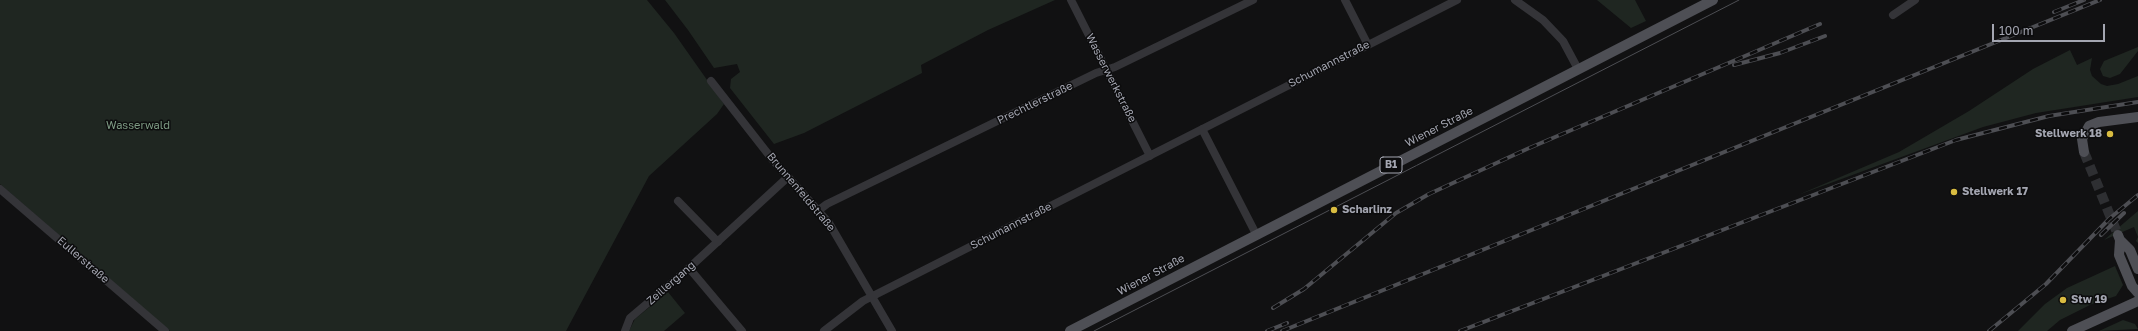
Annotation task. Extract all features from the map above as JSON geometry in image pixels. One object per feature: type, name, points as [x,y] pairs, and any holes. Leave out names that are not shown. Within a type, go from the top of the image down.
[{"type":"main road","name":"Wiener Straße","points":[[1070,331],[1713,0]]},
{"type":"main road","points":[[2084,152],[2082,139],[2089,126],[2099,122],[2138,116]]},
{"type":"main road","points":[[2138,269],[2130,250],[2119,238],[2119,255],[2132,286],[2138,293]]},
{"type":"main road","points":[[2072,331],[2138,301]]},
{"type":"street","name":"Wasserwerkstraße","points":[[1071,0],[1150,156]]},
{"type":"street","name":"Prechtlerstraße","points":[[819,210],[827,204],[1106,69],[1253,0]]},
{"type":"street","points":[[1345,0],[1368,45]]},
{"type":"street","name":"Schumannstraße","points":[[824,331],[863,301],[1457,0]]},
{"type":"street","points":[[1515,0],[1543,20],[1563,41],[1578,69]]},
{"type":"street","points":[[1893,15],[1914,0]]},
{"type":"street","name":"Brunnenfeldstraße","points":[[712,81],[752,134],[788,177],[819,210],[840,239],[892,331]]},
{"type":"street","points":[[1202,129],[1256,234]]},
{"type":"street","name":"Zeillergang","points":[[626,328],[630,318],[689,268],[788,177]]},
{"type":"street","name":"Eullerstraße","points":[[0,188],[165,331]]},
{"type":"street","points":[[678,202],[718,242]]},
{"type":"street","points":[[689,268],[742,331]]},
{"type":"green space","name":"Wasserwald","points":[[0,0],[647,0],[674,33],[724,104],[717,114],[649,176],[566,331],[170,331],[0,184]]},
{"type":"green space","points":[[665,0],[1055,0],[988,30],[921,65],[922,73],[804,133],[774,144],[730,88],[731,79],[740,72],[737,64],[714,68]]},
{"type":"green space","points":[[1597,0],[1635,0],[1646,21],[1631,28]]},
{"type":"green space","points":[[2138,47],[2138,51],[2120,74],[2110,78],[2103,76],[2100,69],[2104,61]]},
{"type":"green space","points":[[2070,50],[2077,65],[2092,58],[2090,70],[2092,76],[2101,84],[2107,86],[2118,84],[2138,76],[2138,97],[2036,113],[1983,127],[1798,195],[1899,152],[1969,111],[2033,69]]},
{"type":"green space","points":[[2138,211],[2138,237],[2134,227],[2104,240]]},
{"type":"green space","points":[[2115,266],[2123,285],[2116,296],[2092,304],[2060,320],[2047,331],[2018,331],[2045,304],[2067,288]]},
{"type":"green space","points":[[668,292],[685,313],[664,331],[629,331],[635,319]]},
{"type":"green space","points":[[2123,320],[2135,324],[2138,329],[2099,331]]},
{"type":"tunnel","points":[[2084,152],[2118,235]]},
{"type":"tram line","points":[[1094,331],[1739,0]]},
{"type":"railway","points":[[2054,12],[2084,0]]},
{"type":"railway","points":[[1282,331],[2100,0]]},
{"type":"railway","points":[[1273,308],[1304,289],[1396,213],[1429,194],[1527,149],[1820,24]]},
{"type":"railway","points":[[1734,65],[1780,53],[1825,36]]},
{"type":"railway","points":[[1460,331],[1956,140],[2049,116],[2138,102]]},
{"type":"railway","points":[[1989,331],[2046,284],[2109,219],[2138,195]]},
{"type":"railway","points":[[2101,235],[2124,213]]},
{"type":"railway","points":[[1267,331],[1287,323]]},
{"type":"place","name":"Stellwerk 18","points":[[2110,134]]},
{"type":"place","name":"Stellwerk 17","points":[[1954,192]]},
{"type":"place","name":"Scharlinz","points":[[1334,210]]},
{"type":"place","name":"Stw 19","points":[[2063,300]]}]
